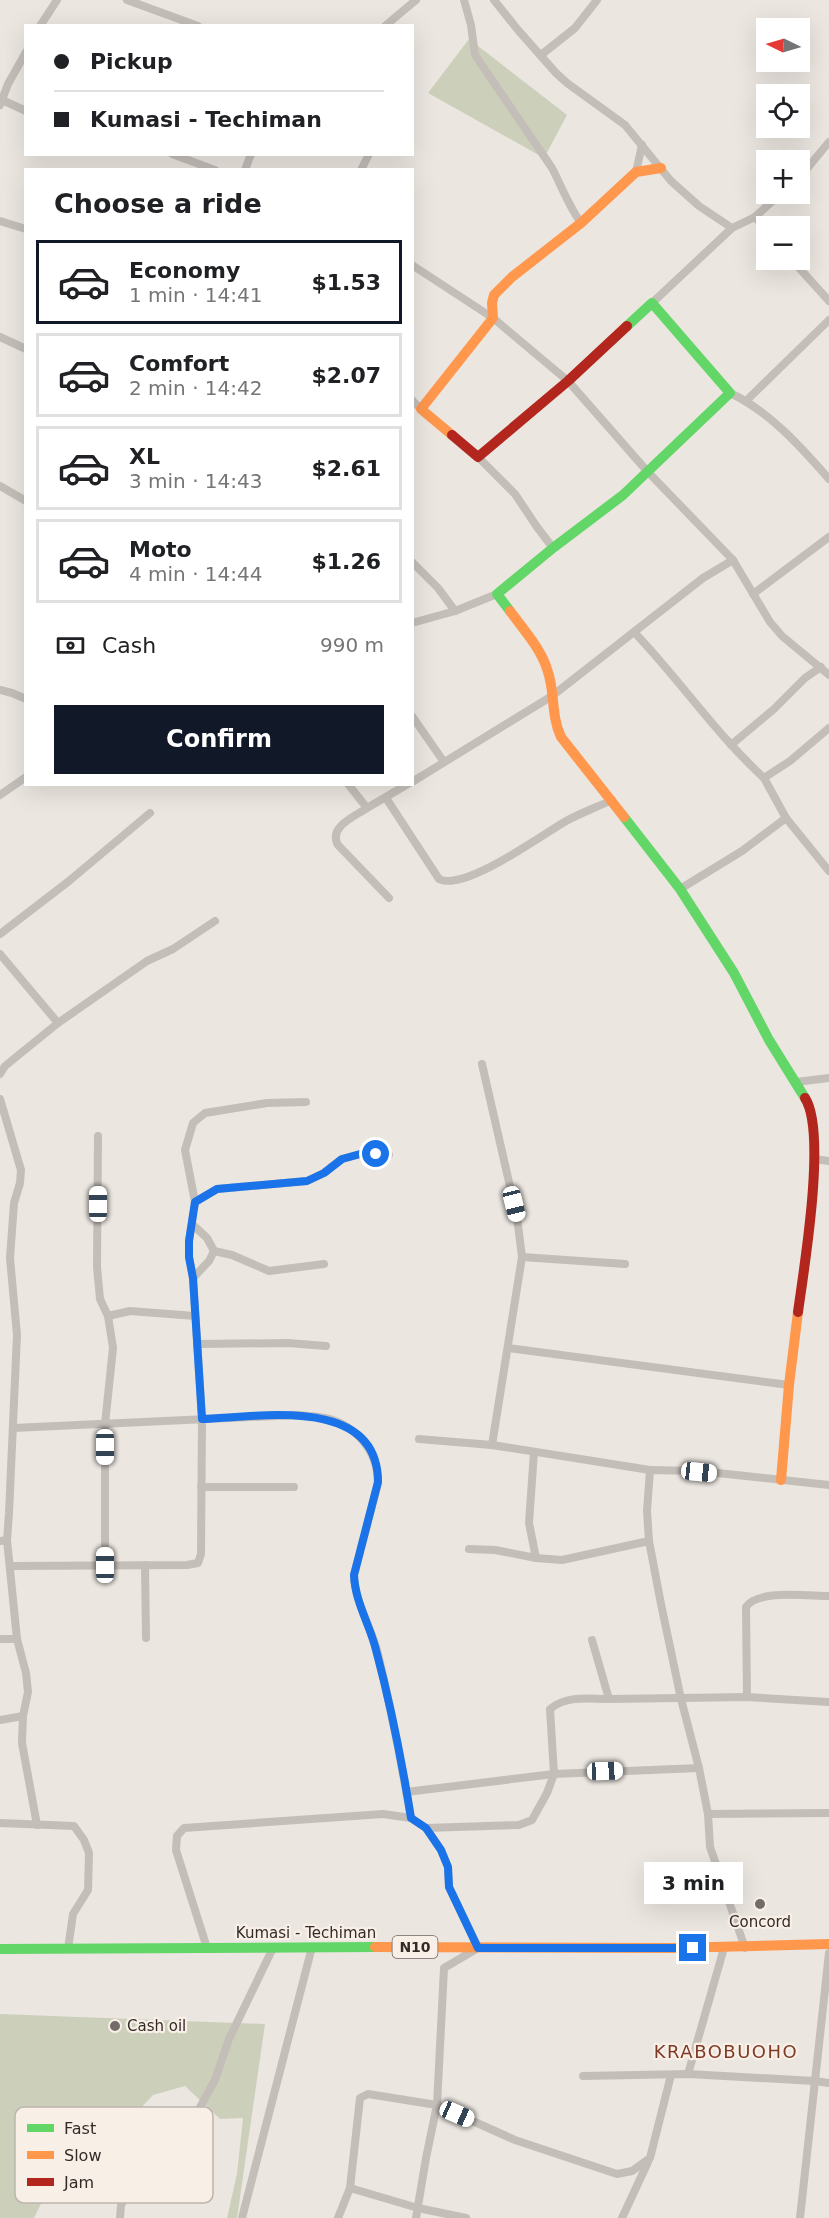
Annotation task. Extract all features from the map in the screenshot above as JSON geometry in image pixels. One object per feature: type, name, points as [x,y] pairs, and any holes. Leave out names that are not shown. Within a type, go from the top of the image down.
[{"type":"main road","points":[[661,168],[636,172],[581,223],[512,277],[494,295],[493,318],[421,410],[478,457],[568,381],[652,303],[730,393],[623,495],[497,594],[549,671],[553,719],[556,728],[680,888],[734,973],[769,1040],[809,1104],[813,1117],[814,1159],[808,1235],[789,1385],[780,1480]]},
{"type":"main road","name":"Kumasi - Techiman","points":[[0,1949],[745,1948],[829,1944]]},
{"type":"street","points":[[41,24],[57,0]]},
{"type":"street","points":[[127,0],[193,24]]},
{"type":"street","points":[[387,24],[416,0]]},
{"type":"street","points":[[464,0],[471,25],[475,55],[552,168],[562,186],[569,207],[581,223]]},
{"type":"street","points":[[494,0],[567,83],[625,124],[671,181],[699,206],[732,228]]},
{"type":"street","points":[[541,55],[575,28],[597,0]]},
{"type":"street","points":[[24,56],[1,101],[24,110]]},
{"type":"street","points":[[810,166],[829,142]]},
{"type":"street","points":[[636,172],[642,145]]},
{"type":"street","points":[[178,156],[210,168]]},
{"type":"street","points":[[652,303],[732,228],[755,217],[769,204]]},
{"type":"street","points":[[0,221],[24,228]]},
{"type":"street","points":[[414,266],[493,318],[568,381],[647,471],[733,560],[770,622],[782,636],[829,675]]},
{"type":"street","points":[[801,270],[829,301]]},
{"type":"street","points":[[746,401],[829,320]]},
{"type":"street","points":[[0,337],[24,348]]},
{"type":"street","points":[[730,393],[746,401],[778,426],[828,477]]},
{"type":"street","points":[[414,402],[421,410]]},
{"type":"street","points":[[478,457],[515,494],[553,548]]},
{"type":"street","points":[[0,486],[24,500]]},
{"type":"street","points":[[753,594],[829,537]]},
{"type":"street","points":[[414,781],[552,696],[703,578],[733,560]]},
{"type":"street","points":[[414,564],[438,588],[455,611]]},
{"type":"street","points":[[414,622],[455,611],[497,594]]},
{"type":"street","points":[[634,632],[666,666],[732,745],[764,778],[786,818],[829,871]]},
{"type":"street","points":[[732,745],[774,709],[805,678],[821,667]]},
{"type":"street","points":[[0,690],[24,698]]},
{"type":"street","points":[[414,719],[444,762]]},
{"type":"street","points":[[764,778],[790,761],[829,728]]},
{"type":"street","points":[[0,795],[24,778]]},
{"type":"street","points":[[350,786],[367,808]]},
{"type":"street","points":[[389,898],[338,845],[335,833],[340,826],[405,786]]},
{"type":"street","points":[[386,798],[439,879],[448,882],[485,870],[568,820],[612,800]]},
{"type":"street","points":[[1,931],[69,881],[150,813]]},
{"type":"street","points":[[680,888],[742,850],[786,818]]},
{"type":"street","points":[[0,1074],[5,1066],[58,1023],[147,961],[173,949],[215,921]]},
{"type":"street","points":[[0,954],[58,1023]]},
{"type":"street","points":[[482,1064],[517,1217],[522,1257],[492,1445]]},
{"type":"street","points":[[796,1082],[829,1078]]},
{"type":"street","points":[[0,1099],[21,1170],[14,1203],[9,1258],[17,1335],[13,1428],[3,1541],[11,1566],[17,1639],[26,1673],[28,1692],[23,1716],[22,1743],[37,1825]]},
{"type":"street","points":[[11,1566],[198,1563],[201,1554],[202,1419],[193,1278],[189,1257],[195,1202],[185,1150],[193,1123],[205,1113],[267,1103],[306,1102]]},
{"type":"street","points":[[98,1136],[97,1267],[100,1299],[108,1316],[113,1348],[105,1424],[105,1565]]},
{"type":"street","points":[[195,1202],[217,1189],[307,1181],[324,1173],[342,1159],[364,1153],[389,1155]]},
{"type":"street","points":[[814,1159],[829,1161]]},
{"type":"street","points":[[192,1224],[207,1238],[214,1251],[232,1255],[269,1271],[324,1264]]},
{"type":"street","points":[[193,1278],[209,1261],[214,1251]]},
{"type":"street","points":[[522,1257],[625,1264]]},
{"type":"street","points":[[108,1316],[130,1311],[195,1316]]},
{"type":"street","points":[[198,1344],[288,1343],[326,1346]]},
{"type":"street","points":[[508,1348],[789,1385]]},
{"type":"street","points":[[13,1428],[296,1415],[326,1418],[351,1429],[369,1446],[378,1468],[378,1482],[354,1575],[355,1590],[379,1658],[395,1725],[411,1818]]},
{"type":"street","points":[[420,1439],[492,1445],[650,1470],[699,1472],[829,1485]]},
{"type":"street","points":[[534,1452],[529,1523],[536,1558]]},
{"type":"street","points":[[650,1470],[647,1511],[649,1541],[681,1699],[699,1768],[708,1814],[710,1847],[745,1948]]},
{"type":"street","points":[[201,1487],[294,1487]]},
{"type":"street","points":[[469,1549],[495,1550],[536,1558],[562,1560],[649,1541]]},
{"type":"street","points":[[145,1565],[146,1638]]},
{"type":"street","points":[[747,1697],[746,1607],[750,1602],[764,1596],[829,1596]]},
{"type":"street","points":[[0,1639],[17,1639]]},
{"type":"street","points":[[592,1640],[609,1700]]},
{"type":"street","points":[[426,1828],[519,1825],[532,1820],[554,1774],[550,1709],[560,1701],[569,1698],[609,1700],[747,1697],[829,1702]]},
{"type":"street","points":[[0,1720],[23,1716]]},
{"type":"street","points":[[406,1792],[554,1774],[699,1768]]},
{"type":"street","points":[[708,1814],[829,1813]]},
{"type":"street","points":[[207,1948],[176,1850],[177,1836],[184,1828],[383,1814],[411,1818],[426,1828],[441,1850],[448,1867],[449,1887],[478,1948],[444,1968],[437,2105],[417,2218]]},
{"type":"street","points":[[0,1823],[74,1826],[84,1840],[89,1853],[88,1890],[74,1914],[68,1949]]},
{"type":"street","points":[[242,2218],[312,1947]]},
{"type":"street","points":[[200,2107],[215,2080],[229,2039],[273,1948]]},
{"type":"street","points":[[688,2074],[724,1948]]},
{"type":"street","points":[[800,2218],[829,1953]]},
{"type":"street","points":[[583,2076],[688,2074],[829,2083]]},
{"type":"street","points":[[621,2218],[650,2158],[671,2075]]},
{"type":"street","points":[[338,2218],[350,2188],[360,2098],[368,2094],[437,2105],[515,2140],[617,2174],[632,2171],[650,2158]]},
{"type":"street","points":[[350,2188],[418,2208],[466,2218]]},
{"type":"street","points":[[120,2218],[123,2203]]},
{"type":"green space","points":[[469,39],[567,115],[544,158],[428,93]]},
{"type":"green space","points":[[0,2014],[265,2024],[237,2218],[227,2218],[237,2174],[243,2118],[220,2119],[213,2112],[213,2107],[207,2107],[185,2086],[153,2095],[142,2107],[15,2107],[15,2203],[41,2203],[34,2218],[0,2218]]},
{"type":"traffic: fast","points":[[510,611],[497,594],[623,495],[730,393],[652,303],[627,326]]},
{"type":"traffic: fast","points":[[624,817],[680,889],[734,973],[769,1040],[805,1098]]},
{"type":"traffic: fast","points":[[0,1949],[375,1947]]},
{"type":"traffic: slow","points":[[452,435],[421,409],[493,318],[494,295],[512,277],[581,223],[636,172],[661,168]]},
{"type":"traffic: slow","points":[[510,611],[542,656],[550,680],[556,721],[561,737],[624,817]]},
{"type":"traffic: slow","points":[[781,1480],[798,1312]]},
{"type":"traffic: slow","points":[[375,1947],[673,1948],[829,1944]]},
{"type":"traffic: jam","points":[[452,435],[478,457],[568,381],[627,326]]},
{"type":"traffic: jam","points":[[798,1312],[809,1234],[814,1169],[811,1115],[805,1098]]},
{"type":"place","name":"Concord","points":[[760,1904]]},
{"type":"place","name":"Cash oil","points":[[115,2026]]},
{"type":"district","name":"KRABOBUOHO","points":[[726,2051]]},
{"type":"route","points":[[376,1154],[364,1153],[342,1159],[324,1173],[307,1181],[217,1189],[195,1202],[189,1257],[193,1278],[202,1419],[296,1415],[326,1418],[351,1429],[369,1446],[378,1468],[378,1482],[354,1575],[355,1590],[376,1647],[395,1725],[411,1818],[426,1828],[441,1850],[448,1867],[449,1887],[478,1948],[693,1948]]}]
